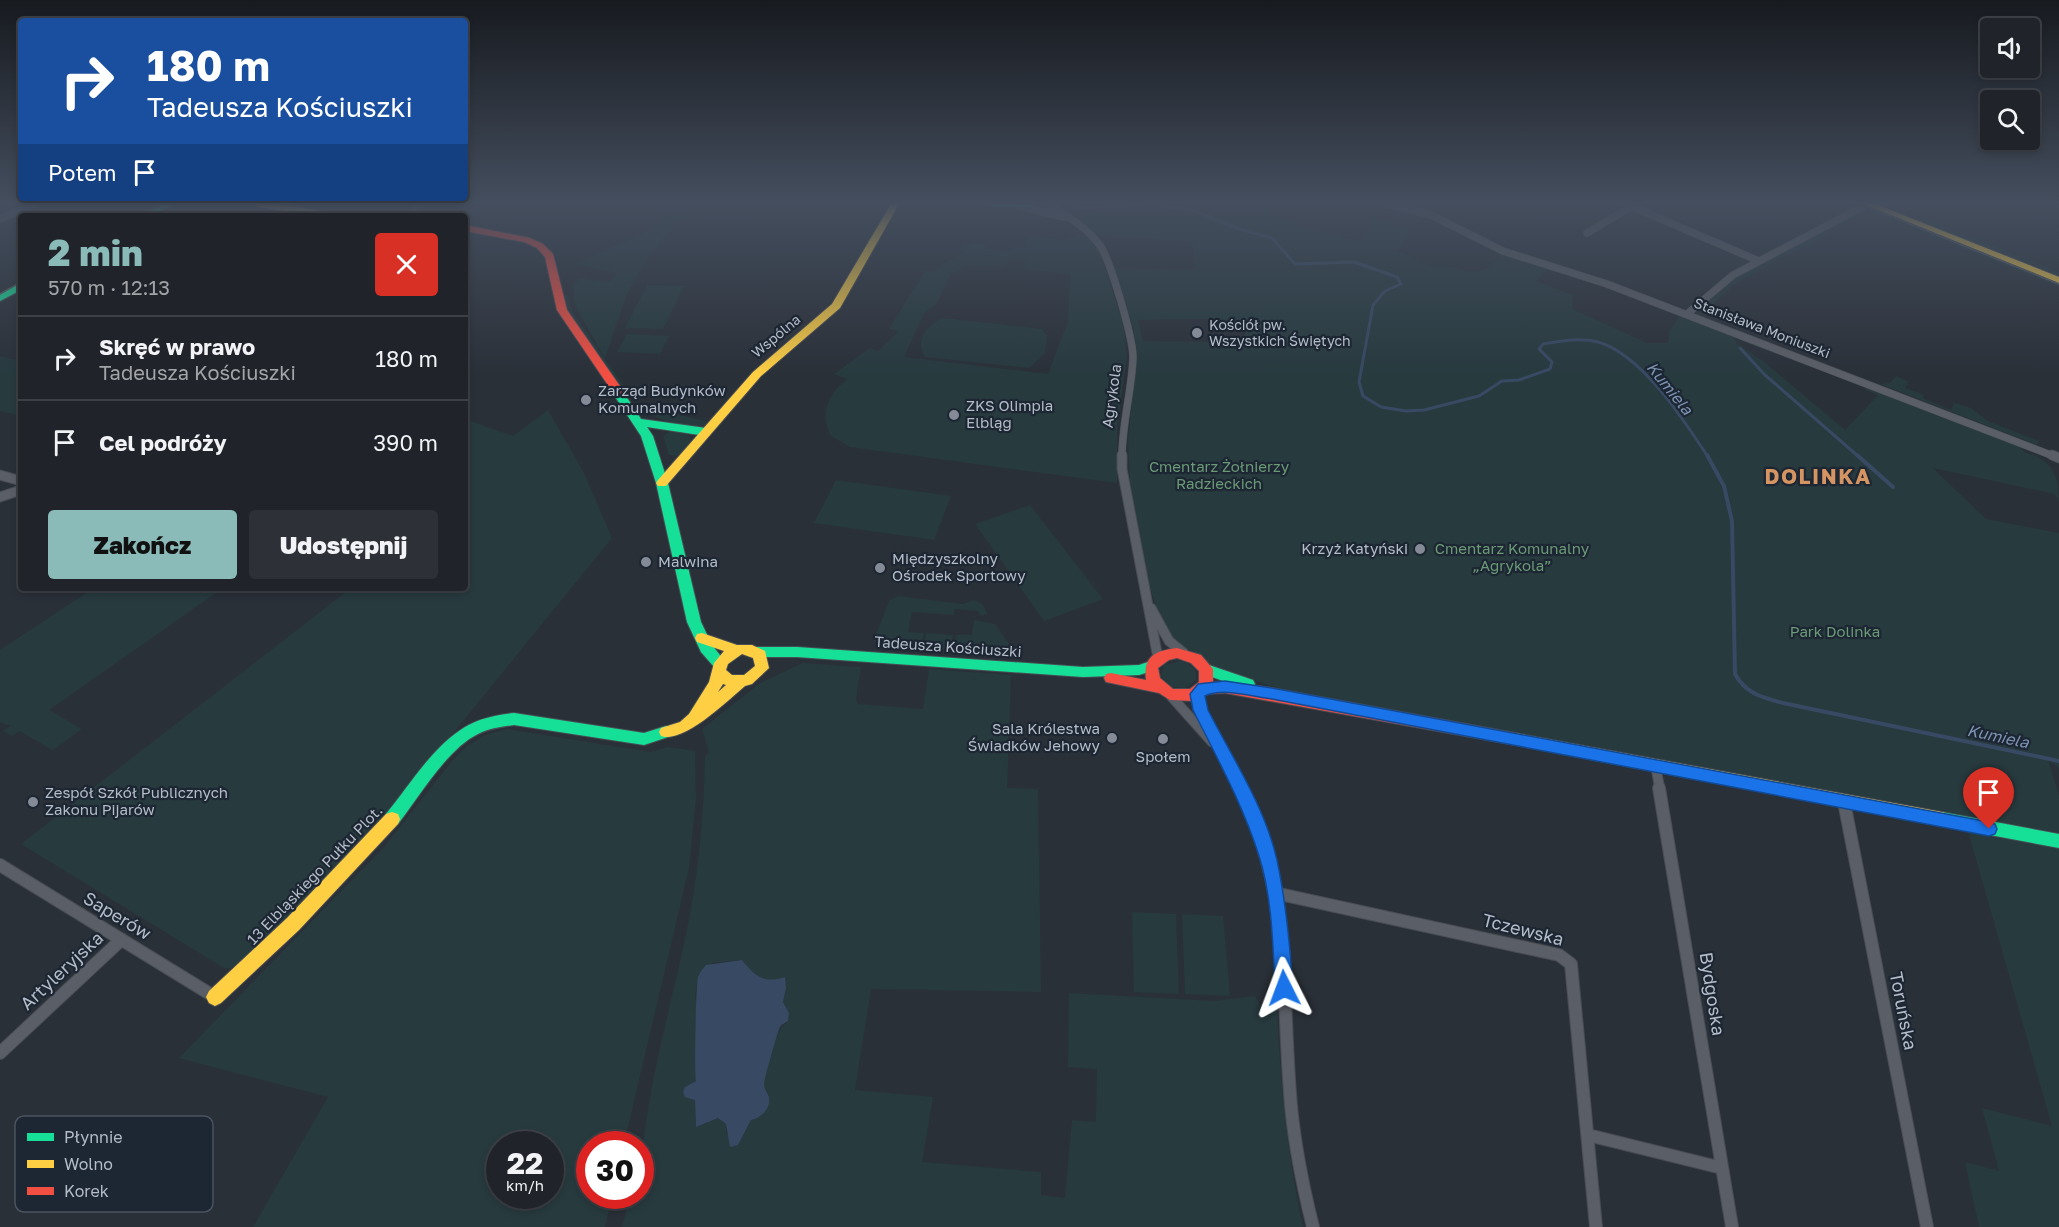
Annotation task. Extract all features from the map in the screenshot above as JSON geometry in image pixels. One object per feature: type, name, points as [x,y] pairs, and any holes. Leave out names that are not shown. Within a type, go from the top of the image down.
[{"type":"street","points":[[552,261],[559,305],[647,436],[662,483],[694,622],[706,648],[725,679],[740,682],[756,676],[762,668],[762,659],[757,652],[747,649],[736,650],[702,638]]},
{"type":"street","name":"Wspólna","points":[[662,483],[757,374],[836,306],[862,261]]},
{"type":"street","name":"Agrykola","points":[[1106,261],[1131,335],[1132,368],[1122,437],[1122,469],[1155,662]]},
{"type":"street","name":"Stanisława Moniuszki","points":[[1535,261],[1607,284],[1687,314],[2059,458]]},
{"type":"street","points":[[1687,314],[1724,281],[1759,261]]},
{"type":"street","points":[[2012,261],[2059,280]]},
{"type":"street","points":[[2,294],[18,287]]},
{"type":"street","points":[[639,422],[705,432]]},
{"type":"street","points":[[0,475],[18,480]]},
{"type":"street","points":[[0,497],[18,491]]},
{"type":"street","name":"Agrykola","points":[[1145,595],[1161,630],[1173,647],[1184,653]]},
{"type":"street","points":[[719,668],[726,656],[736,650]]},
{"type":"street","name":"Tadeusza Kościuszki","points":[[757,652],[810,653],[1083,672],[1135,681],[1164,692]]},
{"type":"street","name":"Tadeusza Kościuszki","points":[[762,668],[810,653]]},
{"type":"street","points":[[1218,748],[1150,676],[1155,662],[1169,653],[1184,653],[1197,659],[1206,669],[1272,694]]},
{"type":"street","name":"Tadeusza Kościuszki","points":[[1083,672],[1139,670],[1155,662]]},
{"type":"street","name":"13 Elbląskiego Pułku Plot.","points":[[693,718],[716,683],[719,668]]},
{"type":"street","points":[[1206,669],[1208,678],[1200,691],[1200,710],[1259,832],[1275,893],[1280,933],[1291,1107],[1298,1159],[1313,1227]]},
{"type":"street","name":"13 Elbląskiego Pułku Plot.","points":[[215,997],[293,924],[377,838],[446,750],[470,731],[492,722],[514,719],[644,739],[685,726],[740,682]]},
{"type":"street","points":[[1164,692],[1182,697],[1225,687],[1272,694],[2059,842]]},
{"type":"street","name":"Bydgoska","points":[[1656,768],[1732,1227]]},
{"type":"street","name":"Toruńska","points":[[1844,802],[1927,1227]]},
{"type":"street","name":"Saperów","points":[[0,865],[215,997]]},
{"type":"street","name":"Tczewska","points":[[1275,893],[1564,957],[1573,967],[1596,1227]]},
{"type":"street","name":"Artyleryjska","points":[[0,1053],[122,940]]},
{"type":"street","points":[[1588,1136],[1722,1168]]},
{"type":"green space","points":[[580,261],[646,261],[626,296],[605,358],[574,304],[573,284],[580,278],[609,282],[617,273],[574,264]]},
{"type":"green space","points":[[947,261],[1008,261],[1006,266],[966,266],[951,274],[936,304],[924,313],[904,357],[1048,374],[1068,321],[1070,274],[1023,269],[1027,261],[1103,261],[1124,327],[1127,357],[1117,426],[1117,483],[850,447],[831,436],[827,428],[827,405],[835,391],[847,379],[834,374],[870,348],[878,351],[899,331],[889,329],[925,271],[935,272]]},
{"type":"green space","points":[[1195,261],[1421,261],[1434,267],[1446,266],[1475,271],[1487,267],[1494,261],[1532,261],[1550,267],[1536,281],[1573,295],[1572,309],[1647,343],[1668,343],[1669,332],[1680,315],[1772,350],[1771,352],[1734,338],[1737,344],[1762,360],[1845,430],[1878,395],[1864,389],[1869,388],[2019,445],[2024,452],[2041,459],[2052,469],[2055,476],[2059,503],[2055,494],[1933,468],[1986,519],[2059,533],[2059,768],[2048,760],[2059,795],[2059,833],[1897,803],[1874,803],[1300,695],[1214,668],[1201,656],[1176,643],[1161,621],[1149,585],[1130,480],[1128,440],[1137,352],[1133,326],[1114,268],[1196,270]],"holes":[[[1210,319],[1243,328],[1246,335],[1217,342],[1143,341],[1138,320]]]},
{"type":"green space","points":[[1767,261],[1777,261],[1736,283],[1707,309],[1702,307],[1735,278]]},
{"type":"green space","points":[[1995,261],[2003,261],[2059,283],[2059,287]]},
{"type":"green space","points":[[2019,261],[2032,261],[2059,272],[2059,277]]},
{"type":"green space","points":[[647,285],[684,286],[663,329],[625,328]]},
{"type":"green space","points":[[568,295],[572,311],[626,389],[622,391],[565,306],[563,296]]},
{"type":"green space","points":[[943,318],[1042,329],[1047,336],[1045,353],[1029,368],[925,357],[921,344],[924,333]]},
{"type":"green space","points":[[627,334],[669,336],[660,354],[617,352]]},
{"type":"green space","points":[[0,356],[18,360],[18,415],[0,411]]},
{"type":"green space","points":[[1896,376],[1909,382],[1905,388],[1924,395],[1923,398],[1951,410],[1954,403],[1971,408],[1988,421],[2039,441],[2037,445],[1880,384],[1890,383]]},
{"type":"green space","points":[[644,407],[710,422],[695,427],[675,424],[656,417]]},
{"type":"green space","points":[[548,410],[584,473],[612,538],[368,838],[244,960],[231,968],[224,968],[21,844],[347,591],[468,591],[468,420],[513,436]]},
{"type":"green space","points":[[670,431],[687,434],[691,438],[690,445],[678,456],[669,455],[663,436]]},
{"type":"green space","points":[[836,480],[951,496],[934,540],[814,523]]},
{"type":"green space","points":[[1030,505],[1103,599],[1044,621],[975,524]]},
{"type":"green space","points":[[89,591],[219,591],[49,710],[82,729],[53,750],[19,731],[12,736],[3,731],[10,726],[0,722],[0,650]]},
{"type":"green space","points":[[898,596],[963,604],[974,600],[982,604],[988,614],[981,616],[978,611],[954,609],[954,615],[912,612],[908,632],[924,633],[921,649],[878,646],[874,640],[889,601]]},
{"type":"green space","points":[[974,620],[995,624],[1014,651],[996,653],[953,651],[956,635],[972,635]]},
{"type":"green space","points":[[926,633],[953,635],[951,650],[924,649]]},
{"type":"green space","points":[[1179,661],[1187,663],[1196,672],[1196,680],[1186,688],[1172,687],[1161,676],[1164,665]]},
{"type":"green space","points":[[803,663],[861,667],[856,699],[858,704],[923,709],[929,669],[1011,675],[1007,788],[1038,789],[1041,992],[871,989],[855,1090],[933,1097],[922,1162],[1041,1172],[1041,1195],[1065,1198],[1072,1120],[1096,1122],[1097,1069],[1068,1067],[1069,993],[1215,1001],[1255,996],[1260,1005],[1277,1006],[1285,1117],[1303,1227],[622,1227],[627,1209],[654,1209],[654,1131],[645,1131],[697,871],[702,826],[705,757],[709,752],[702,729],[760,683]],"holes":[[[741,960],[755,977],[786,988],[783,1002],[789,1013],[788,1021],[778,1033],[767,1067],[764,1084],[769,1096],[767,1108],[762,1115],[751,1120],[738,1145],[726,1133],[726,1124],[718,1118],[696,1127],[695,1100],[685,1087],[696,1081],[698,1015],[695,996],[698,977],[713,963]]]},
{"type":"green space","points":[[507,729],[651,752],[668,747],[695,751],[696,799],[689,868],[627,1131],[576,1131],[576,1209],[609,1209],[605,1227],[253,1227],[328,1097],[179,1058],[383,848],[453,760],[467,746],[485,735]]},
{"type":"green space","points":[[1968,831],[2059,848],[2059,1227],[1979,1227],[1965,1162],[1999,1171],[1982,1108],[2052,1126]]},
{"type":"green space","points":[[1132,912],[1176,914],[1179,994],[1134,992]]},
{"type":"green space","points":[[1182,914],[1223,916],[1230,996],[1185,994]]},
{"type":"water","points":[[742,960],[751,970],[765,979],[785,977],[786,988],[783,1002],[789,1013],[788,1021],[780,1027],[765,1081],[764,1086],[769,1097],[767,1109],[762,1115],[751,1120],[738,1145],[730,1147],[726,1124],[718,1118],[696,1127],[695,1100],[685,1097],[683,1092],[685,1087],[696,1081],[696,1011],[699,975],[706,965]]},
{"type":"waterway","name":"Kumiela","points":[[1293,261],[1295,264],[1354,262],[1397,277],[1401,284],[1385,291],[1373,305],[1359,382],[1363,396],[1381,407],[1406,411],[1424,410],[1479,396],[1502,381],[1519,380],[1550,369],[1552,362],[1539,349],[1543,344],[1570,340],[1598,342],[1614,349],[1645,374],[1687,425],[1708,457]]},
{"type":"waterway","points":[[1740,348],[1765,375],[1859,457]]},
{"type":"waterway","name":"Kumiela","points":[[1707,455],[1724,486],[1732,521],[1735,674],[1744,686],[1762,697],[1783,703],[2059,761]]},
{"type":"waterway","points":[[1857,455],[1893,487]]},
{"type":"tram line","points":[[2002,261],[2059,284]]},
{"type":"tram line","points":[[0,294],[18,284]]},
{"type":"traffic: fast","points":[[0,298],[18,288]]},
{"type":"traffic: fast","points":[[618,392],[647,436],[662,483],[694,622],[706,648],[720,664]]},
{"type":"traffic: fast","points":[[639,422],[706,432]]},
{"type":"traffic: fast","points":[[757,652],[797,652],[1083,672],[1139,670],[1151,666]]},
{"type":"traffic: fast","points":[[1206,669],[1248,684]]},
{"type":"traffic: fast","points":[[392,819],[446,751],[470,731],[491,722],[514,719],[644,739],[666,732]]},
{"type":"traffic: fast","points":[[1942,819],[2059,841]]},
{"type":"traffic: slow","points":[[662,483],[757,374],[836,306],[862,261]]},
{"type":"traffic: slow","points":[[2012,261],[2059,280]]},
{"type":"traffic: slow","points":[[702,638],[736,650]]},
{"type":"traffic: slow","points":[[741,649],[752,650],[760,655],[762,668],[747,680],[729,681],[719,672],[721,663],[729,654],[741,649]]},
{"type":"traffic: slow","points":[[696,713],[716,683],[719,672]]},
{"type":"traffic: slow","points":[[666,732],[685,726],[740,682]]},
{"type":"traffic: slow","points":[[1515,739],[1942,819]]},
{"type":"traffic: slow","points":[[215,997],[293,924],[392,819]]},
{"type":"traffic: jam","points":[[551,261],[562,310],[618,392]]},
{"type":"traffic: jam","points":[[1177,653],[1196,659],[1206,669],[1206,684],[1193,695],[1170,694],[1153,681],[1151,666],[1165,655],[1177,653]]},
{"type":"traffic: jam","points":[[1111,678],[1157,688]]},
{"type":"traffic: jam","points":[[1204,688],[1225,687],[1272,694],[1515,739]]},
{"type":"place","name":"Kościół pw. Wszystkich Świętych","points":[[1197,333]]},
{"type":"place","name":"Zarząd Budynków Komunalnych","points":[[586,400]]},
{"type":"place","name":"ZKS Olimpia Elbląg","points":[[954,415]]},
{"type":"place","name":"Krzyż Katyński","points":[[1420,549]]},
{"type":"place","name":"Malwina","points":[[646,562]]},
{"type":"place","name":"Międzyszkolny Ośrodek Sportowy","points":[[880,568]]},
{"type":"place","name":"Sala Królestwa Świadków Jehowy","points":[[1112,738]]},
{"type":"place","name":"Społem","points":[[1163,739]]},
{"type":"place","name":"Zespół Szkół Publicznych Zakonu Pijarów","points":[[33,802]]},
{"type":"district","name":"DOLINKA","points":[[1818,477]]},
{"type":"route","points":[[1284,988],[1280,933],[1268,858],[1249,806],[1200,710],[1197,694],[1204,688],[1225,687],[1272,694],[1989,829]]},
{"type":"park label","name":"Cmentarz Żołnierzy Radzieckich","points":[[1219,476]]},
{"type":"park label","name":"Cmentarz Komunalny „Agrykola”","points":[[1512,558]]},
{"type":"park label","name":"Park Dolinka","points":[[1835,632]]}]
